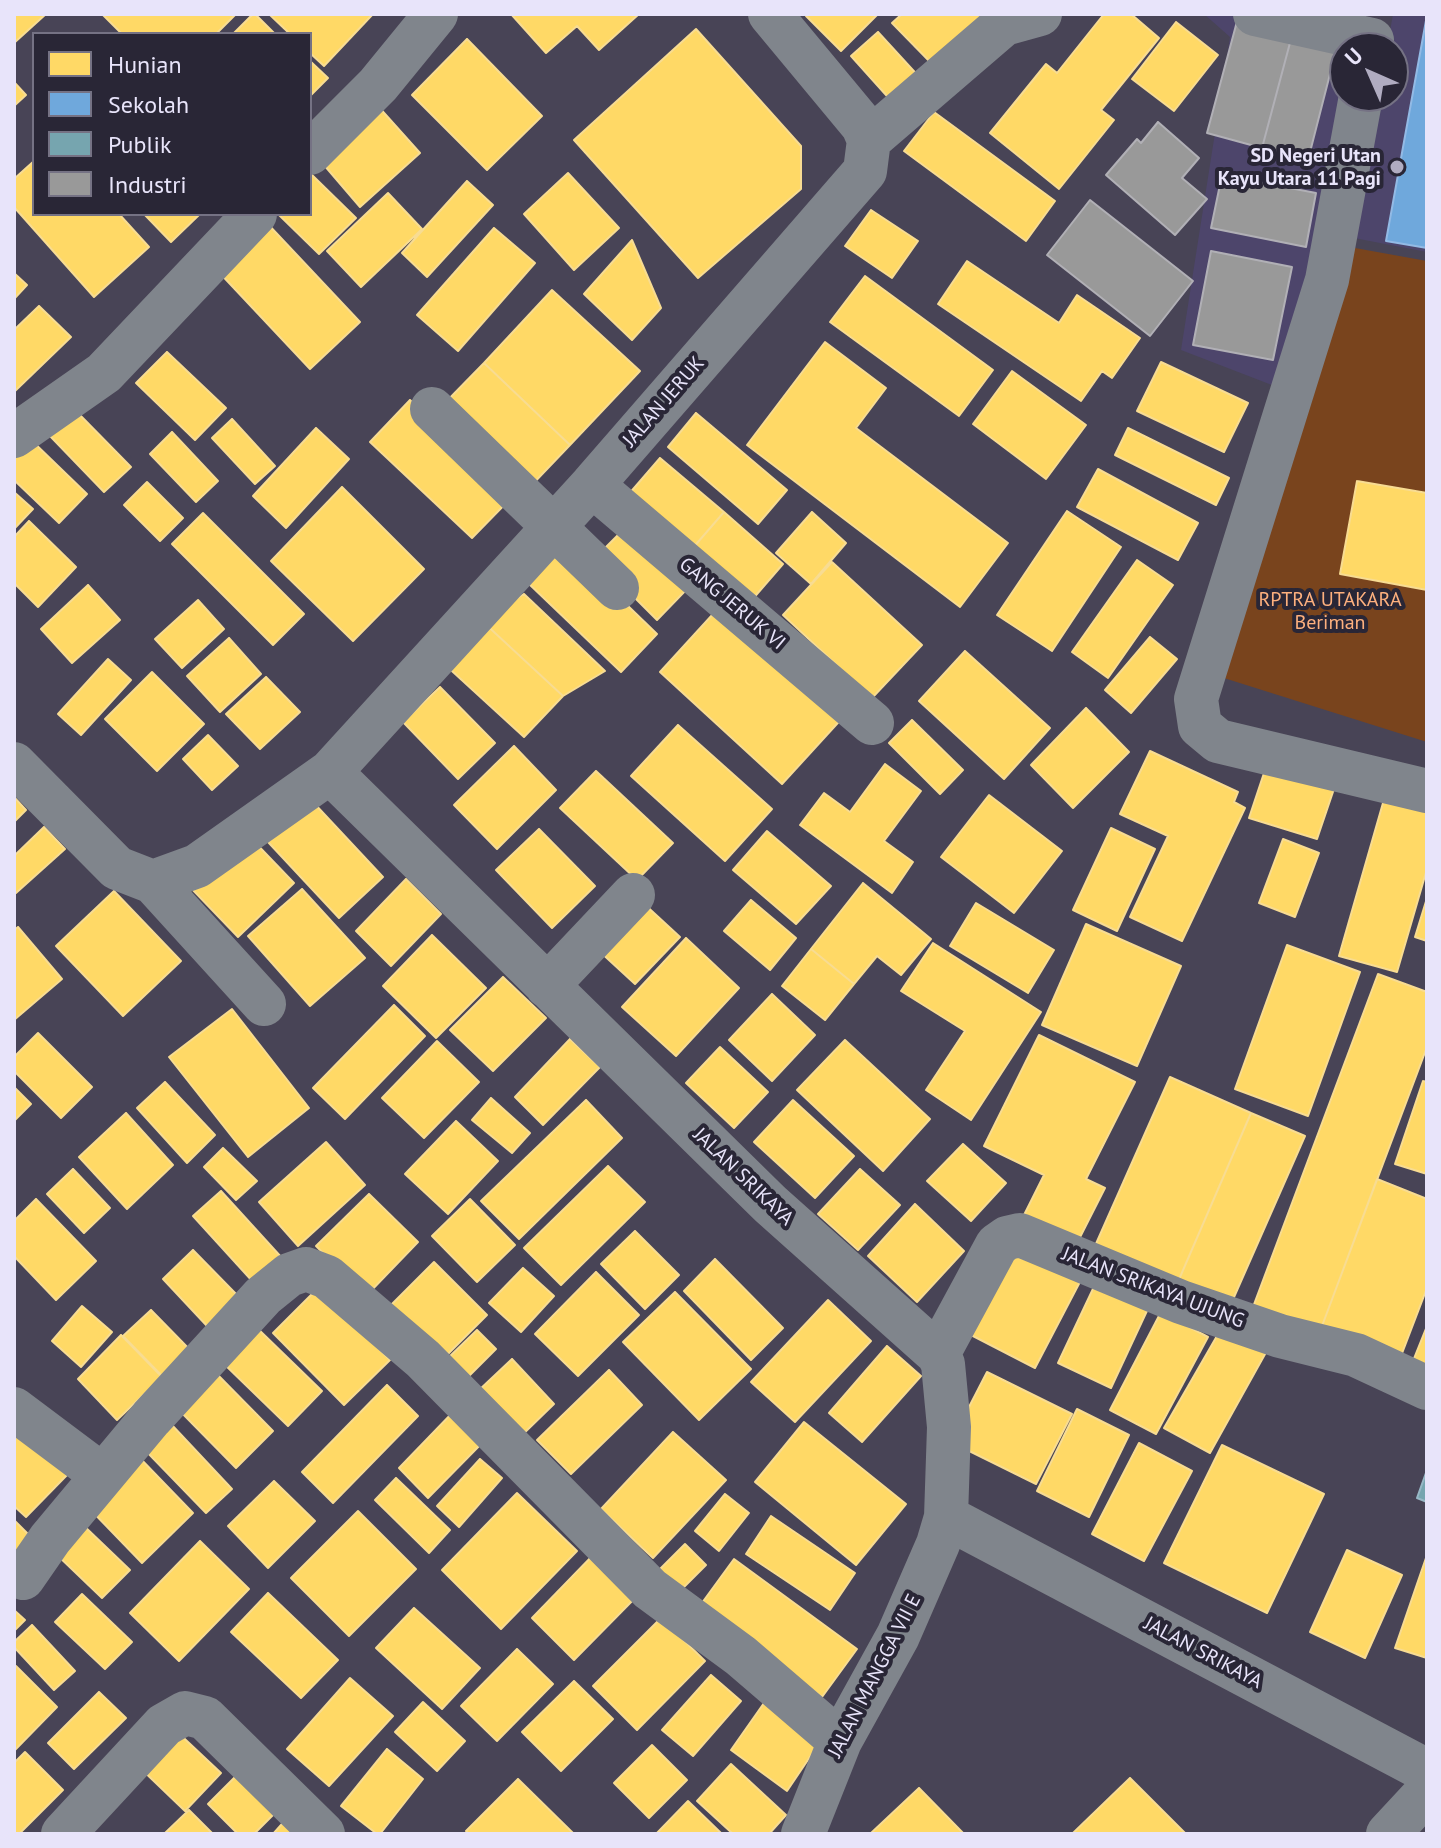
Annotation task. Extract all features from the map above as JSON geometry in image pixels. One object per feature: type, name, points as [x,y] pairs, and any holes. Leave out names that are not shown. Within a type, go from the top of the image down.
[{"type":"street","points":[[312,151],[378,85],[436,14]]},
{"type":"street","points":[[770,14],[863,126],[869,140],[1004,24],[1040,14]]},
{"type":"street","points":[[1255,14],[1361,32]]},
{"type":"street","points":[[1358,112],[1327,280],[1196,699],[1200,726],[1218,741],[1427,791]]},
{"type":"street","name":"JALAN JERUK","points":[[330,772],[592,485],[865,171],[869,140]]},
{"type":"street","points":[[14,436],[104,373],[253,216]]},
{"type":"street","points":[[432,409],[617,588]]},
{"type":"street","name":"GANG JERUK VI","points":[[592,485],[872,723]]},
{"type":"street","points":[[14,764],[117,868],[153,882],[264,1004]]},
{"type":"street","points":[[153,882],[197,866],[330,772]]},
{"type":"street","name":"JALAN SRIKAYA","points":[[330,772],[770,1204],[938,1354]]},
{"type":"street","points":[[547,986],[633,895]]},
{"type":"street","name":"JALAN SRIKAYA UJUNG","points":[[938,1354],[997,1245],[1007,1238],[1020,1235],[1181,1302],[1280,1336],[1356,1355],[1427,1388]]},
{"type":"street","points":[[23,1578],[50,1539],[151,1418],[263,1296],[289,1275],[306,1269],[327,1277],[423,1359],[650,1589],[741,1656],[840,1741]]},
{"type":"street","points":[[938,1354],[943,1364],[949,1427],[946,1517]]},
{"type":"street","points":[[14,1409],[102,1475]]},
{"type":"street","name":"JALAN SRIKAYA","points":[[946,1517],[1427,1771]]},
{"type":"street","name":"JALAN MANGGA VII E","points":[[803,1834],[840,1741],[898,1636],[938,1544],[946,1517]]},
{"type":"street","points":[[63,1834],[164,1725],[185,1713],[205,1718],[323,1834]]},
{"type":"street","points":[[1388,1834],[1427,1792]]},
{"type":"shaded area","points":[[1204,14],[1359,14],[1356,32],[1329,32],[1329,112],[1341,112],[1305,291],[1277,387],[1181,350],[1230,37]]},
{"type":"shaded area","name":"SD Negeri Utan Kayu Utara 11 Pagi","points":[[1393,14],[1427,14],[1427,252],[1354,238],[1375,112],[1409,112],[1409,32],[1390,32]]},
{"type":"green space","name":"RPTRA UTAKARA Beriman","points":[[1355,248],[1427,261],[1427,742],[1208,673]]},
{"type":"building: Hunian","points":[[14,14],[46,14],[14,43]]},
{"type":"building: Hunian","points":[[102,14],[236,14],[218,32],[120,32]]},
{"type":"building: Hunian","points":[[255,14],[273,32],[235,32]]},
{"type":"building: Hunian","points":[[269,14],[373,14],[324,66],[312,55],[312,32],[288,32]]},
{"type":"building: Hunian","points":[[511,14],[639,14],[599,50],[577,26],[546,53]]},
{"type":"building: Hunian","points":[[878,14],[841,51],[806,16]]},
{"type":"building: Hunian","points":[[902,14],[988,14],[934,66],[892,23]]},
{"type":"building: Hunian","points":[[1104,14],[1131,14],[1159,38],[1101,110],[1114,120],[1059,189],[990,133],[1046,64],[1057,73]]},
{"type":"building: Hunian","points":[[1176,22],[1218,55],[1174,111],[1132,79]]},
{"type":"building: Hunian","points":[[696,29],[801,146],[801,189],[698,278],[574,140]]},
{"type":"building: Hunian","points":[[878,32],[922,80],[895,105],[851,56]]},
{"type":"building: Hunian","points":[[467,39],[542,116],[487,170],[412,95]]},
{"type":"building: Hunian","points":[[312,63],[328,78],[312,94]]},
{"type":"building: Hunian","points":[[14,82],[26,95],[14,106]]},
{"type":"building: Hunian","points":[[377,105],[420,153],[360,207],[318,158]]},
{"type":"building: Hunian","points":[[934,112],[1055,201],[1026,241],[904,151]]},
{"type":"building: Hunian","points":[[32,163],[32,216],[121,216],[149,247],[94,297],[14,207],[14,179]]},
{"type":"building: Hunian","points":[[568,173],[619,228],[574,270],[524,214]]},
{"type":"building: Hunian","points":[[312,175],[356,218],[319,254],[280,216],[312,216]]},
{"type":"building: Hunian","points":[[467,181],[493,205],[427,277],[402,253]]},
{"type":"building: Hunian","points":[[388,193],[422,229],[361,287],[327,251]]},
{"type":"building: Hunian","points":[[871,210],[918,241],[892,278],[845,246]]},
{"type":"building: Hunian","points":[[146,216],[198,216],[171,242]]},
{"type":"building: Hunian","points":[[265,221],[360,322],[310,369],[215,268]]},
{"type":"building: Hunian","points":[[494,228],[535,263],[458,351],[417,315]]},
{"type":"building: Hunian","points":[[632,240],[661,308],[632,340],[584,294]]},
{"type":"building: Hunian","points":[[967,261],[1059,323],[1077,295],[1140,338],[1112,378],[1102,371],[1081,401],[938,304]]},
{"type":"building: Hunian","points":[[14,273],[27,285],[14,299]]},
{"type":"building: Hunian","points":[[865,276],[993,370],[959,416],[830,322]]},
{"type":"building: Hunian","points":[[552,290],[640,371],[570,445],[484,363]]},
{"type":"building: Hunian","points":[[39,306],[71,337],[14,392],[14,330]]},
{"type":"building: Hunian","points":[[825,342],[886,388],[856,428],[1008,543],[960,607],[747,445]]},
{"type":"building: Hunian","points":[[167,352],[226,408],[195,440],[136,383]]},
{"type":"building: Hunian","points":[[1161,362],[1248,403],[1224,452],[1137,411]]},
{"type":"building: Hunian","points":[[484,363],[570,445],[527,490],[440,408]]},
{"type":"building: Hunian","points":[[1012,371],[1086,425],[1046,479],[973,424]]},
{"type":"building: Hunian","points":[[410,400],[513,496],[472,538],[370,442]]},
{"type":"building: Hunian","points":[[76,411],[131,467],[104,492],[50,436]]},
{"type":"building: Hunian","points":[[696,413],[787,490],[758,524],[668,447]]},
{"type":"building: Hunian","points":[[232,419],[275,466],[255,484],[212,438]]},
{"type":"building: Hunian","points":[[316,428],[349,459],[286,528],[253,496]]},
{"type":"building: Hunian","points":[[1128,428],[1229,478],[1216,505],[1115,455]]},
{"type":"building: Hunian","points":[[172,432],[218,481],[196,502],[150,454]]},
{"type":"building: Hunian","points":[[27,436],[87,494],[59,523],[14,480],[14,450]]},
{"type":"building: Hunian","points":[[660,458],[724,512],[685,557],[622,502]]},
{"type":"building: Hunian","points":[[1098,469],[1198,523],[1178,560],[1077,507]]},
{"type":"building: Hunian","points":[[1357,481],[1427,493],[1427,590],[1340,574]]},
{"type":"building: Hunian","points":[[147,482],[183,518],[160,541],[124,505]]},
{"type":"building: Hunian","points":[[342,487],[424,569],[353,641],[271,561]]},
{"type":"building: Hunian","points":[[14,492],[33,509],[14,529]]},
{"type":"building: Hunian","points":[[1067,511],[1121,547],[1052,651],[997,615]]},
{"type":"building: Hunian","points":[[724,512],[783,564],[744,609],[685,557]]},
{"type":"building: Hunian","points":[[812,512],[846,543],[811,584],[776,553]]},
{"type":"building: Hunian","points":[[203,513],[304,614],[273,645],[172,544]]},
{"type":"building: Hunian","points":[[29,521],[76,567],[38,607],[14,583],[14,537]]},
{"type":"building: Hunian","points":[[625,528],[687,589],[657,620],[595,558]]},
{"type":"building: Hunian","points":[[565,545],[657,634],[621,672],[528,583]]},
{"type":"building: Hunian","points":[[1137,560],[1173,585],[1108,678],[1072,652]]},
{"type":"building: Hunian","points":[[832,562],[922,645],[872,698],[783,615]]},
{"type":"building: Hunian","points":[[88,585],[120,620],[72,663],[41,629]]},
{"type":"building: Hunian","points":[[524,594],[605,671],[563,696],[481,620]]},
{"type":"building: Hunian","points":[[198,600],[224,629],[182,668],[155,639]]},
{"type":"building: Hunian","points":[[724,602],[846,714],[782,784],[660,672]]},
{"type":"building: Hunian","points":[[481,620],[563,696],[524,737],[441,661]]},
{"type":"building: Hunian","points":[[1150,637],[1177,659],[1131,713],[1105,690]]},
{"type":"building: Hunian","points":[[229,638],[261,674],[220,712],[187,676]]},
{"type":"building: Hunian","points":[[965,651],[1050,728],[1004,779],[919,701]]},
{"type":"building: Hunian","points":[[108,659],[131,680],[81,735],[58,714]]},
{"type":"building: Hunian","points":[[152,672],[204,724],[157,771],[105,719]]},
{"type":"building: Hunian","points":[[266,677],[300,712],[260,749],[226,714]]},
{"type":"building: Hunian","points":[[440,687],[495,743],[458,779],[403,722]]},
{"type":"building: Hunian","points":[[1086,708],[1129,752],[1073,808],[1031,765]]},
{"type":"building: Hunian","points":[[912,720],[963,770],[940,794],[889,743]]},
{"type":"building: Hunian","points":[[678,725],[772,809],[725,861],[631,776]]},
{"type":"building: Hunian","points":[[208,735],[238,766],[212,790],[183,759]]},
{"type":"building: Hunian","points":[[514,746],[556,790],[497,849],[454,805]]},
{"type":"building: Hunian","points":[[1150,751],[1238,792],[1234,802],[1245,808],[1182,941],[1130,917],[1168,836],[1120,814]]},
{"type":"building: Hunian","points":[[1268,761],[1336,783],[1317,839],[1249,818]]},
{"type":"building: Hunian","points":[[885,764],[921,791],[884,841],[913,862],[892,893],[800,825],[824,793],[850,812]]},
{"type":"building: Hunian","points":[[596,771],[673,843],[637,880],[560,808]]},
{"type":"building: Hunian","points":[[989,795],[1062,851],[1014,913],[941,857]]},
{"type":"building: Hunian","points":[[1385,796],[1427,808],[1427,869],[1397,972],[1339,956]]},
{"type":"building: Hunian","points":[[14,797],[26,810],[14,822]]},
{"type":"building: Hunian","points":[[312,801],[383,877],[339,918],[268,842]]},
{"type":"building: Hunian","points":[[44,827],[65,849],[16,893],[14,856]]},
{"type":"building: Hunian","points":[[1111,828],[1155,849],[1117,931],[1073,910]]},
{"type":"building: Hunian","points":[[539,829],[595,886],[552,928],[496,870]]},
{"type":"building: Hunian","points":[[767,831],[831,886],[796,924],[733,870]]},
{"type":"building: Hunian","points":[[246,833],[294,883],[238,937],[190,887]]},
{"type":"building: Hunian","points":[[1283,839],[1319,853],[1295,917],[1259,903]]},
{"type":"building: Hunian","points":[[406,879],[441,914],[391,966],[356,931]]},
{"type":"building: Hunian","points":[[863,883],[931,939],[901,975],[877,956],[854,984],[811,949]]},
{"type":"building: Hunian","points":[[302,889],[365,958],[310,1006],[248,936]]},
{"type":"building: Hunian","points":[[114,891],[181,961],[123,1016],[56,946]]},
{"type":"building: Hunian","points":[[1427,898],[1427,941],[1415,937]]},
{"type":"building: Hunian","points":[[751,900],[796,938],[770,970],[724,931]]},
{"type":"building: Hunian","points":[[641,901],[680,937],[635,984],[597,949]]},
{"type":"building: Hunian","points":[[976,903],[1054,950],[1028,993],[950,946]]},
{"type":"building: Hunian","points":[[1086,924],[1181,966],[1137,1066],[1042,1025]]},
{"type":"building: Hunian","points":[[18,927],[62,979],[14,1020],[14,930]]},
{"type":"building: Hunian","points":[[432,935],[486,988],[436,1038],[383,986]]},
{"type":"building: Hunian","points":[[686,938],[739,988],[676,1056],[622,1007]]},
{"type":"building: Hunian","points":[[933,943],[1041,1012],[971,1120],[926,1090],[965,1031],[901,991]]},
{"type":"building: Hunian","points":[[1287,945],[1360,972],[1308,1116],[1235,1089]]},
{"type":"building: Hunian","points":[[811,949],[854,984],[825,1020],[782,986]]},
{"type":"building: Hunian","points":[[1378,974],[1427,992],[1427,1047],[1322,1326],[1250,1315]]},
{"type":"building: Hunian","points":[[503,977],[546,1018],[493,1071],[450,1030]]},
{"type":"building: Hunian","points":[[772,994],[815,1035],[772,1081],[729,1040]]},
{"type":"building: Hunian","points":[[394,1005],[425,1036],[345,1119],[313,1088]]},
{"type":"building: Hunian","points":[[232,1009],[309,1108],[248,1157],[169,1057]]},
{"type":"building: Hunian","points":[[38,1033],[92,1087],[61,1118],[14,1071],[14,1057]]},
{"type":"building: Hunian","points":[[1039,1035],[1135,1082],[1086,1179],[1105,1188],[1072,1253],[1018,1227],[1044,1175],[984,1146]]},
{"type":"building: Hunian","points":[[570,1039],[600,1067],[543,1125],[515,1097]]},
{"type":"building: Hunian","points":[[845,1040],[930,1119],[883,1171],[797,1090]]},
{"type":"building: Hunian","points":[[437,1041],[479,1082],[424,1138],[382,1098]]},
{"type":"building: Hunian","points":[[720,1047],[768,1092],[734,1128],[686,1083]]},
{"type":"building: Hunian","points":[[1170,1077],[1251,1113],[1174,1291],[1091,1255]]},
{"type":"building: Hunian","points":[[1423,1081],[1427,1082],[1427,1174],[1395,1164]]},
{"type":"building: Hunian","points":[[165,1082],[215,1135],[187,1163],[137,1108]]},
{"type":"building: Hunian","points":[[14,1087],[31,1104],[14,1121]]},
{"type":"building: Hunian","points":[[491,1098],[530,1133],[512,1153],[472,1120]]},
{"type":"building: Hunian","points":[[586,1100],[622,1138],[519,1239],[481,1201]]},
{"type":"building: Hunian","points":[[793,1100],[854,1156],[815,1198],[754,1142]]},
{"type":"building: Hunian","points":[[126,1113],[173,1165],[127,1209],[79,1157]]},
{"type":"building: Hunian","points":[[1251,1113],[1305,1136],[1227,1313],[1174,1291]]},
{"type":"building: Hunian","points":[[456,1121],[498,1161],[448,1214],[405,1174]]},
{"type":"building: Hunian","points":[[326,1142],[365,1185],[298,1246],[259,1202]]},
{"type":"building: Hunian","points":[[963,1144],[1006,1183],[971,1221],[927,1181]]},
{"type":"building: Hunian","points":[[223,1148],[257,1181],[236,1200],[204,1167]]},
{"type":"building: Hunian","points":[[608,1166],[645,1202],[561,1285],[524,1248]]},
{"type":"building: Hunian","points":[[73,1169],[110,1208],[84,1233],[47,1194]]},
{"type":"building: Hunian","points":[[860,1169],[900,1205],[858,1250],[818,1214]]},
{"type":"building: Hunian","points":[[1377,1179],[1427,1199],[1427,1288],[1401,1356],[1322,1326]]},
{"type":"building: Hunian","points":[[221,1191],[282,1258],[254,1283],[193,1216]]},
{"type":"building: Hunian","points":[[369,1194],[418,1242],[366,1296],[316,1246]]},
{"type":"building: Hunian","points":[[36,1199],[96,1261],[56,1300],[14,1256],[14,1221]]},
{"type":"building: Hunian","points":[[470,1199],[515,1245],[477,1282],[432,1236]]},
{"type":"building: Hunian","points":[[915,1204],[964,1251],[917,1302],[868,1256]]},
{"type":"building: Hunian","points":[[635,1231],[679,1275],[645,1309],[601,1264]]},
{"type":"building: Hunian","points":[[1017,1245],[1082,1278],[1035,1368],[971,1335]]},
{"type":"building: Hunian","points":[[193,1250],[238,1296],[207,1326],[163,1279]]},
{"type":"building: Hunian","points":[[715,1259],[783,1328],[751,1360],[684,1291]]},
{"type":"building: Hunian","points":[[434,1262],[487,1315],[440,1362],[387,1309]]},
{"type":"building: Hunian","points":[[523,1268],[554,1296],[521,1332],[489,1303]]},
{"type":"building: Hunian","points":[[596,1272],[639,1315],[578,1376],[535,1334]]},
{"type":"building: Hunian","points":[[1100,1274],[1153,1298],[1111,1388],[1058,1363]]},
{"type":"building: Hunian","points":[[318,1288],[390,1360],[344,1405],[273,1333]]},
{"type":"building: Hunian","points":[[675,1292],[751,1369],[699,1420],[623,1342]]},
{"type":"building: Hunian","points":[[828,1300],[871,1341],[795,1422],[751,1382]]},
{"type":"building: Hunian","points":[[82,1306],[112,1332],[81,1367],[52,1341]]},
{"type":"building: Hunian","points":[[151,1310],[195,1355],[167,1381],[123,1336]]},
{"type":"building: Hunian","points":[[1161,1312],[1208,1337],[1156,1434],[1110,1410]]},
{"type":"building: Hunian","points":[[1225,1322],[1269,1347],[1210,1453],[1164,1428]]},
{"type":"building: Hunian","points":[[1427,1326],[1427,1366],[1413,1361]]},
{"type":"building: Hunian","points":[[256,1327],[322,1391],[288,1426],[222,1362]]},
{"type":"building: Hunian","points":[[477,1330],[496,1349],[466,1379],[447,1359]]},
{"type":"building: Hunian","points":[[121,1335],[162,1377],[117,1420],[78,1379]]},
{"type":"building: Hunian","points":[[887,1346],[921,1376],[862,1442],[829,1413]]},
{"type":"building: Hunian","points":[[512,1359],[554,1404],[519,1438],[477,1392]]},
{"type":"building: Hunian","points":[[212,1369],[273,1431],[236,1468],[175,1406]]},
{"type":"building: Hunian","points":[[609,1370],[642,1405],[571,1474],[537,1440]]},
{"type":"building: Hunian","points":[[987,1372],[1072,1414],[1036,1484],[951,1442]]},
{"type":"building: Hunian","points":[[387,1385],[418,1416],[333,1503],[302,1472]]},
{"type":"building: Hunian","points":[[456,1409],[487,1438],[428,1498],[399,1468]]},
{"type":"building: Hunian","points":[[1077,1409],[1129,1435],[1089,1517],[1037,1491]]},
{"type":"building: Hunian","points":[[14,1421],[68,1474],[26,1517],[14,1506]]},
{"type":"building: Hunian","points":[[804,1422],[906,1504],[856,1565],[755,1482]]},
{"type":"building: Hunian","points":[[171,1424],[232,1489],[206,1513],[144,1449]]},
{"type":"building: Hunian","points":[[673,1432],[726,1480],[653,1558],[601,1509]]},
{"type":"building: Hunian","points":[[1139,1443],[1192,1471],[1144,1561],[1092,1534]]},
{"type":"building: Hunian","points":[[1222,1445],[1324,1494],[1267,1613],[1164,1563]]},
{"type":"building: Hunian","points":[[136,1454],[193,1513],[142,1563],[85,1504]]},
{"type":"building: Hunian","points":[[480,1459],[502,1478],[459,1527],[437,1506]]},
{"type":"building: Hunian","points":[[396,1478],[450,1530],[429,1553],[375,1500]]},
{"type":"building: Hunian","points":[[274,1481],[315,1521],[268,1568],[228,1526]]},
{"type":"building: Hunian","points":[[517,1493],[577,1551],[501,1629],[442,1570]]},
{"type":"building: Hunian","points":[[725,1494],[749,1513],[719,1551],[695,1531]]},
{"type":"building: Hunian","points":[[358,1511],[416,1569],[349,1636],[291,1578]]},
{"type":"building: Hunian","points":[[771,1516],[855,1573],[830,1610],[746,1554]]},
{"type":"building: Hunian","points":[[14,1520],[32,1538],[14,1555]]},
{"type":"building: Hunian","points":[[82,1524],[130,1570],[102,1598],[54,1552]]},
{"type":"building: Hunian","points":[[200,1541],[249,1589],[179,1661],[130,1613]]},
{"type":"building: Hunian","points":[[685,1544],[706,1565],[678,1593],[657,1572]]},
{"type":"building: Hunian","points":[[1347,1550],[1402,1575],[1365,1658],[1310,1632]]},
{"type":"building: Hunian","points":[[597,1551],[640,1593],[574,1660],[532,1618]]},
{"type":"building: Hunian","points":[[1427,1555],[1427,1658],[1395,1648]]},
{"type":"building: Hunian","points":[[734,1559],[857,1649],[822,1697],[699,1607]]},
{"type":"building: Hunian","points":[[268,1593],[338,1660],[301,1698],[231,1632]]},
{"type":"building: Hunian","points":[[82,1594],[132,1642],[105,1669],[55,1622]]},
{"type":"building: Hunian","points":[[414,1608],[480,1668],[442,1709],[376,1648]]},
{"type":"building: Hunian","points":[[14,1610],[25,1620],[14,1631]]},
{"type":"building: Hunian","points":[[661,1618],[705,1661],[637,1730],[593,1686]]},
{"type":"building: Hunian","points":[[32,1625],[75,1671],[54,1690],[14,1647],[14,1642]]},
{"type":"building: Hunian","points":[[517,1649],[553,1684],[497,1741],[461,1706]]},
{"type":"building: Hunian","points":[[16,1666],[57,1707],[14,1751],[14,1668]]},
{"type":"building: Hunian","points":[[711,1675],[741,1701],[693,1756],[662,1730]]},
{"type":"building: Hunian","points":[[350,1678],[393,1716],[329,1786],[287,1749]]},
{"type":"building: Hunian","points":[[574,1681],[613,1719],[561,1771],[522,1732]]},
{"type":"building: Hunian","points":[[99,1692],[126,1718],[74,1769],[48,1743]]},
{"type":"building: Hunian","points":[[423,1702],[465,1741],[437,1771],[395,1732]]},
{"type":"building: Hunian","points":[[764,1703],[820,1742],[787,1791],[731,1750]]},
{"type":"building: Hunian","points":[[171,1726],[221,1773],[185,1811],[135,1763]]},
{"type":"building: Hunian","points":[[652,1745],[687,1780],[649,1818],[614,1783]]},
{"type":"building: Hunian","points":[[387,1749],[423,1779],[377,1834],[341,1806]]},
{"type":"building: Hunian","points":[[25,1752],[63,1790],[19,1834],[14,1834],[14,1763]]},
{"type":"building: Hunian","points":[[731,1764],[786,1815],[769,1834],[733,1834],[697,1801]]},
{"type":"building: Hunian","points":[[247,1765],[284,1804],[254,1834],[238,1834],[208,1804]]},
{"type":"building: Hunian","points":[[1130,1778],[1186,1834],[1072,1834]]},
{"type":"building: Hunian","points":[[518,1779],[574,1834],[469,1834],[466,1831]]},
{"type":"building: Hunian","points":[[919,1788],[964,1834],[870,1834]]},
{"type":"building: Hunian","points":[[688,1801],[722,1834],[656,1834]]},
{"type":"building: Hunian","points":[[189,1810],[213,1834],[164,1834]]},
{"type":"building: Hunian","points":[[289,1816],[309,1834],[273,1834]]},
{"type":"building: Sekolah","points":[[1427,15],[1427,248],[1386,241]]},
{"type":"building: Publik","points":[[1427,1470],[1427,1502],[1417,1498]]},
{"type":"building: Industri","points":[[1239,14],[1295,24],[1262,148],[1207,133]]},
{"type":"building: Industri","points":[[1295,24],[1329,32],[1329,78],[1308,160],[1262,148]]},
{"type":"building: Industri","points":[[1158,122],[1199,158],[1182,178],[1207,199],[1175,235],[1106,175],[1137,139],[1141,143]]},
{"type":"building: Industri","points":[[1222,175],[1316,193],[1306,247],[1211,228]]},
{"type":"building: Industri","points":[[1090,200],[1193,281],[1150,336],[1047,255]]},
{"type":"building: Industri","points":[[1211,251],[1292,267],[1273,360],[1193,345]]},
{"type":"place","name":"SD Negeri Utan Kayu Utara 11 Pagi","points":[[1397,167]]}]
